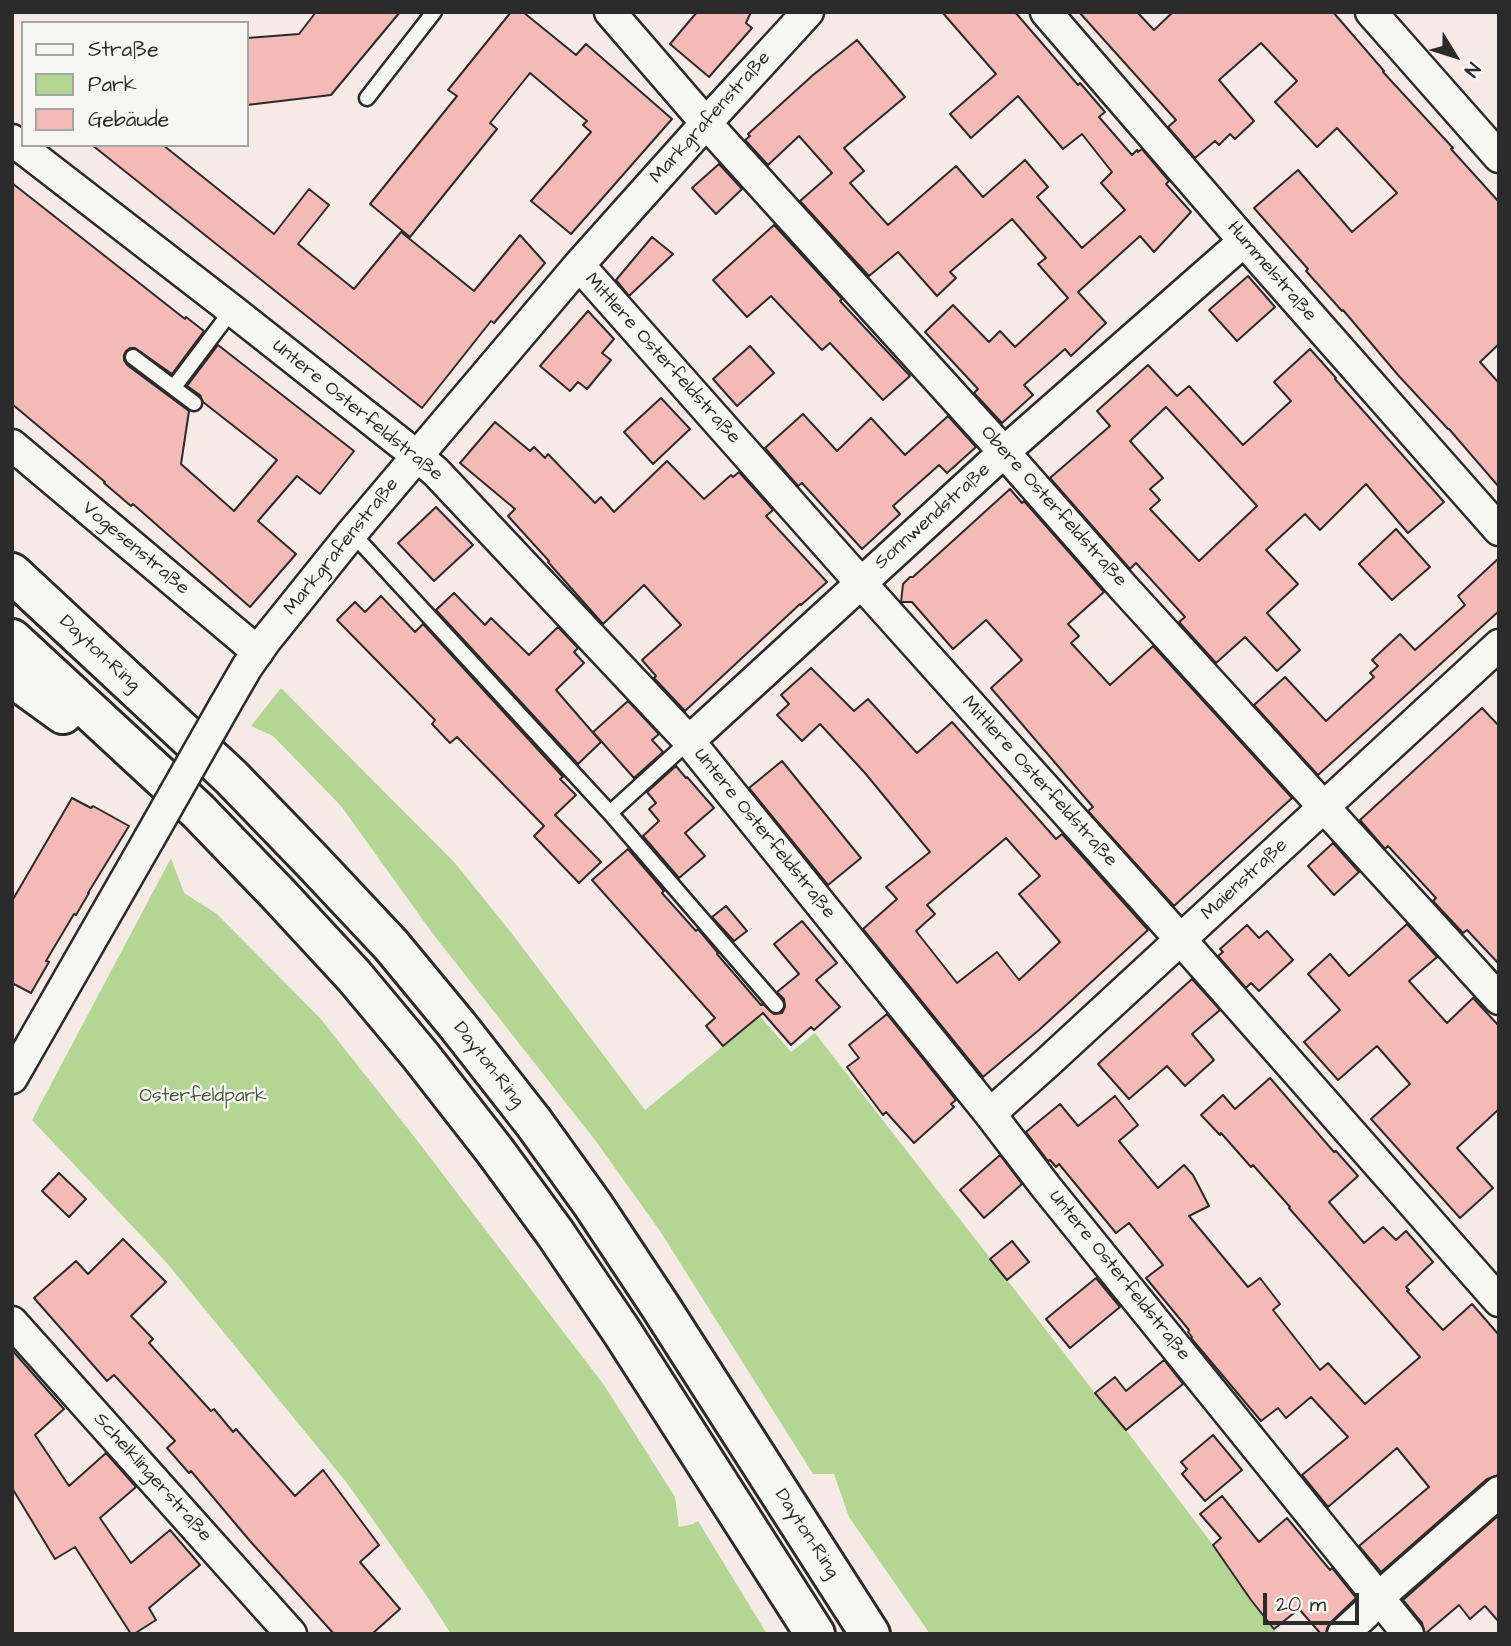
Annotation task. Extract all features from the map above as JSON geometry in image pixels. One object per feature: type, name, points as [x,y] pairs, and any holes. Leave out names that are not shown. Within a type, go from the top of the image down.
[{"type":"highway","points":[[12,558],[95,650]]},
{"type":"highway","name":"Dayton-Ring","points":[[12,573],[231,777],[391,946],[458,1026],[534,1123],[593,1205],[870,1634]]},
{"type":"highway","points":[[12,639],[198,811],[355,976],[420,1055],[555,1233],[622,1332],[815,1634]]},
{"type":"highway","points":[[12,677],[198,811]]},
{"type":"street","name":"Obere Osterfeldstraße","points":[[610,12],[706,123],[1106,568],[1499,999]]},
{"type":"street","name":"Markgrafenstraße","points":[[12,1078],[258,652],[352,533],[579,265],[808,12]]},
{"type":"street","name":"Hummelstraße","points":[[1046,12],[1499,530]]},
{"type":"street","points":[[1371,12],[1499,157]]},
{"type":"street","name":"Untere Osterfeldstraße","points":[[21,147],[417,456],[444,481],[689,741],[1408,1634]]},
{"type":"street","name":"Sonnwendstraße","points":[[689,741],[1004,452],[1244,241]]},
{"type":"street","name":"Mittlere Osterfeldstraße","points":[[579,265],[1499,1301]]},
{"type":"street","name":"Vogesenstraße","points":[[12,445],[258,652]]},
{"type":"street","name":"Maienstraße","points":[[989,1114],[1499,645]]},
{"type":"street","name":"Schelklingerstraße","points":[[12,1322],[291,1634]]},
{"type":"street","points":[[1343,1634],[1379,1597],[1499,1492]]},
{"type":"lane","points":[[367,98],[434,12]]},
{"type":"lane","points":[[173,387],[232,310]]},
{"type":"lane","points":[[133,357],[194,403]]},
{"type":"lane","points":[[352,533],[610,813],[776,1005]]},
{"type":"lane","points":[[610,813],[689,741]]},
{"type":"green space","points":[[281,688],[455,863],[645,1110],[760,1016],[791,1052],[815,1033],[1126,1430],[1277,1634],[930,1634],[849,1517],[834,1474],[813,1474],[660,1231],[595,1140],[433,934],[341,806],[273,736],[251,726]]},
{"type":"green space","name":"Osterfeldpark","points":[[171,858],[184,893],[217,914],[320,1018],[416,1139],[604,1385],[675,1497],[679,1527],[698,1521],[767,1634],[451,1634],[347,1483],[166,1262],[32,1120]]},
{"type":"building","points":[[316,12],[400,12],[331,95],[248,105],[248,38],[299,34]]},
{"type":"building","points":[[511,12],[523,12],[576,55],[586,44],[672,119],[571,234],[531,201],[591,132],[583,125],[587,121],[530,73],[490,123],[497,129],[410,237],[370,204],[457,96],[448,90]]},
{"type":"building","points":[[697,12],[751,12],[746,23],[752,28],[709,77],[670,44]]},
{"type":"building","points":[[942,12],[1015,12],[1105,112],[1099,117],[1132,155],[1142,149],[1169,181],[1166,184],[1191,212],[1154,252],[1140,236],[1078,292],[1106,323],[1071,356],[1065,349],[1024,385],[1033,395],[1002,423],[974,393],[978,389],[925,332],[953,305],[989,342],[1000,331],[1015,347],[1068,298],[1038,264],[1046,258],[1012,219],[950,272],[956,278],[937,296],[898,252],[869,276],[800,201],[832,173],[799,136],[768,165],[745,140],[750,136],[748,134],[813,75],[857,40],[905,97],[844,148],[864,171],[850,183],[888,225],[956,166],[983,197],[1025,160],[1048,187],[1037,197],[1082,248],[1125,210],[1101,183],[1112,172],[1082,134],[1063,149],[1018,96],[971,138],[950,114],[996,74]]},
{"type":"building","points":[[1079,12],[1137,12],[1154,30],[1173,12],[1333,12],[1499,202],[1499,344],[1480,362],[1499,383],[1499,487],[1306,271],[1308,269],[1254,208],[1298,170],[1352,232],[1397,193],[1337,128],[1317,147],[1275,102],[1297,81],[1261,43],[1219,80],[1254,121],[1235,139],[1230,134],[1219,145],[1215,141],[1195,158],[1168,127],[1176,120]]},
{"type":"building","points":[[95,147],[165,147],[274,234],[309,189],[329,205],[298,244],[354,289],[401,232],[474,291],[520,235],[545,263],[494,323],[491,321],[422,408]]},
{"type":"building","points":[[719,164],[742,189],[716,214],[692,188]]},
{"type":"building","points":[[12,183],[204,331],[172,374],[135,348],[126,351],[124,360],[189,411],[181,464],[234,511],[277,460],[203,402],[200,395],[187,386],[218,345],[354,451],[320,494],[297,476],[258,521],[296,554],[250,607],[133,504],[131,506],[12,404]]},
{"type":"building","points":[[774,225],[910,376],[883,400],[830,343],[822,350],[771,296],[747,317],[713,280]]},
{"type":"building","points":[[652,237],[673,254],[629,296],[616,280]]},
{"type":"building","points":[[1248,276],[1275,307],[1237,341],[1209,310]]},
{"type":"building","points":[[588,311],[614,339],[602,353],[611,360],[587,389],[578,382],[570,391],[540,366]]},
{"type":"building","points":[[750,346],[774,373],[737,406],[713,379]]},
{"type":"building","points":[[1310,349],[1444,502],[1408,533],[1366,484],[1320,530],[1305,514],[1266,550],[1298,584],[1267,613],[1300,650],[1277,671],[1245,637],[1216,663],[1179,622],[1185,617],[1136,563],[1130,569],[1050,478],[1110,426],[1097,411],[1148,365],[1177,396],[1189,386],[1243,445],[1291,401],[1274,382]],"holes":[[[1166,407],[1257,506],[1199,561],[1150,509],[1160,500],[1150,489],[1163,478],[1130,441]]]},
{"type":"building","points":[[661,398],[690,429],[653,464],[624,432]]},
{"type":"building","points":[[803,414],[837,451],[871,418],[905,455],[948,416],[976,447],[947,473],[939,465],[893,506],[900,514],[862,549],[802,483],[798,486],[765,448]]},
{"type":"building","points":[[495,422],[530,451],[534,447],[545,458],[548,454],[595,503],[601,497],[614,512],[667,461],[704,499],[731,475],[733,477],[739,472],[773,510],[766,516],[827,582],[685,711],[654,678],[656,676],[642,660],[681,625],[644,585],[603,624],[508,516],[515,509],[460,463]]},
{"type":"building","points":[[1010,489],[1022,503],[1024,501],[1104,592],[1068,624],[1079,636],[1071,643],[1110,685],[1153,646],[1292,798],[1174,906],[1088,811],[1093,807],[991,688],[1022,660],[986,620],[953,649],[912,602],[901,602],[903,584]]},
{"type":"building","points":[[436,507],[473,545],[434,581],[398,543]]},
{"type":"building","points":[[1396,529],[1430,567],[1392,600],[1359,564]]},
{"type":"building","points":[[1499,558],[1499,611],[1318,775],[1254,705],[1285,677],[1326,721],[1374,677],[1370,673],[1378,666],[1372,660],[1400,634],[1415,650],[1465,605],[1458,596]]},
{"type":"building","points":[[454,593],[485,625],[491,618],[529,655],[558,627],[578,648],[574,652],[584,663],[556,690],[601,742],[578,764],[436,610]]},
{"type":"building","points":[[381,596],[415,632],[423,624],[563,777],[560,779],[576,795],[555,815],[601,862],[579,883],[534,836],[544,826],[457,737],[450,743],[432,724],[435,720],[337,620],[355,602],[365,612]]},
{"type":"building","points":[[811,668],[854,711],[868,699],[917,753],[952,722],[1056,839],[1062,834],[1148,930],[1039,1030],[983,1077],[863,929],[897,899],[886,887],[930,852],[865,773],[820,724],[802,741],[777,715],[789,704],[781,695]],"holes":[[[1006,838],[1040,876],[1019,894],[1060,942],[1019,980],[997,952],[957,983],[916,931],[935,914],[927,905]]]},
{"type":"building","points":[[628,701],[659,734],[652,740],[663,752],[634,778],[593,732]]},
{"type":"building","points":[[1482,708],[1499,726],[1499,964],[1467,930],[1463,933],[1433,901],[1436,898],[1388,846],[1385,849],[1360,820]]},
{"type":"building","points":[[782,761],[861,858],[828,885],[749,788]]},
{"type":"building","points":[[676,766],[714,808],[685,833],[705,856],[679,878],[643,836],[659,821],[649,809],[656,803],[647,792]]},
{"type":"building","points":[[72,798],[129,826],[46,961],[49,962],[31,993],[12,983],[12,901]]},
{"type":"building","points":[[1333,843],[1359,872],[1334,895],[1308,866]]},
{"type":"building","points":[[628,849],[664,891],[662,893],[696,931],[698,929],[761,1005],[774,1014],[782,1013],[785,1007],[784,999],[777,992],[799,974],[774,944],[802,921],[837,963],[816,980],[840,1007],[814,1030],[811,1027],[791,1045],[763,1013],[723,1046],[706,1026],[715,1018],[592,880]]},
{"type":"building","points":[[726,906],[747,931],[734,941],[712,917]]},
{"type":"building","points":[[1407,924],[1437,957],[1409,981],[1447,1023],[1473,998],[1499,1026],[1499,1109],[1457,1148],[1493,1188],[1460,1218],[1371,1119],[1410,1084],[1377,1046],[1338,1080],[1304,1042],[1340,1010],[1308,974],[1330,954],[1349,976]]},
{"type":"building","points":[[1247,925],[1259,938],[1267,931],[1293,960],[1259,991],[1251,983],[1246,988],[1218,956],[1223,952],[1220,949]]},
{"type":"building","points":[[1192,979],[1220,1010],[1192,1034],[1214,1060],[1185,1086],[1167,1066],[1129,1099],[1098,1064]]},
{"type":"building","points":[[887,1014],[956,1100],[951,1104],[954,1107],[914,1143],[886,1112],[883,1115],[847,1067],[859,1058],[849,1045]]},
{"type":"building","points":[[1270,1078],[1358,1176],[1329,1202],[1364,1243],[1383,1227],[1396,1240],[1406,1231],[1433,1262],[1406,1287],[1409,1290],[1407,1291],[1443,1330],[1472,1304],[1499,1335],[1499,1475],[1487,1479],[1381,1572],[1359,1546],[1429,1487],[1397,1448],[1328,1507],[1302,1475],[1348,1437],[1311,1397],[1286,1418],[1278,1408],[1261,1421],[1191,1338],[1189,1330],[1146,1278],[1163,1265],[1129,1223],[1116,1233],[1059,1164],[1056,1167],[1048,1161],[1026,1132],[1060,1104],[1078,1126],[1115,1096],[1138,1125],[1119,1141],[1158,1188],[1184,1165],[1193,1175],[1209,1206],[1189,1216],[1248,1287],[1260,1278],[1280,1304],[1273,1310],[1320,1370],[1328,1363],[1365,1404],[1420,1357],[1253,1165],[1251,1167],[1201,1115],[1223,1095],[1235,1109]]},
{"type":"building","points":[[1000,1155],[1022,1184],[984,1218],[960,1190]]},
{"type":"building","points":[[59,1173],[86,1199],[69,1217],[42,1191]]},
{"type":"building","points":[[123,1239],[166,1282],[131,1316],[153,1339],[149,1343],[211,1411],[214,1409],[233,1432],[236,1429],[295,1496],[323,1470],[379,1545],[360,1562],[400,1609],[372,1634],[334,1634],[191,1471],[189,1473],[167,1448],[175,1441],[114,1375],[107,1381],[34,1298],[76,1261],[88,1274]]},
{"type":"building","points":[[1012,1241],[1029,1262],[1007,1280],[990,1259]]},
{"type":"building","points":[[1096,1278],[1120,1307],[1070,1348],[1046,1319]]},
{"type":"building","points":[[12,1350],[64,1409],[35,1435],[69,1486],[106,1453],[136,1487],[100,1518],[131,1563],[170,1530],[200,1565],[149,1608],[156,1620],[134,1634],[131,1634],[75,1547],[55,1559],[12,1488]]},
{"type":"building","points":[[1164,1360],[1183,1384],[1126,1430],[1095,1393],[1115,1377],[1126,1391]]},
{"type":"building","points":[[1213,1435],[1242,1470],[1205,1501],[1182,1474],[1187,1469],[1181,1462]]},
{"type":"building","points":[[1222,1496],[1259,1542],[1287,1518],[1356,1598],[1331,1622],[1326,1634],[1321,1634],[1299,1609],[1274,1629],[1251,1600],[1213,1545],[1221,1538],[1200,1514]]},
{"type":"building","points":[[1499,1515],[1499,1622],[1485,1606],[1470,1619],[1459,1605],[1425,1634],[1422,1623],[1403,1600]]}]
